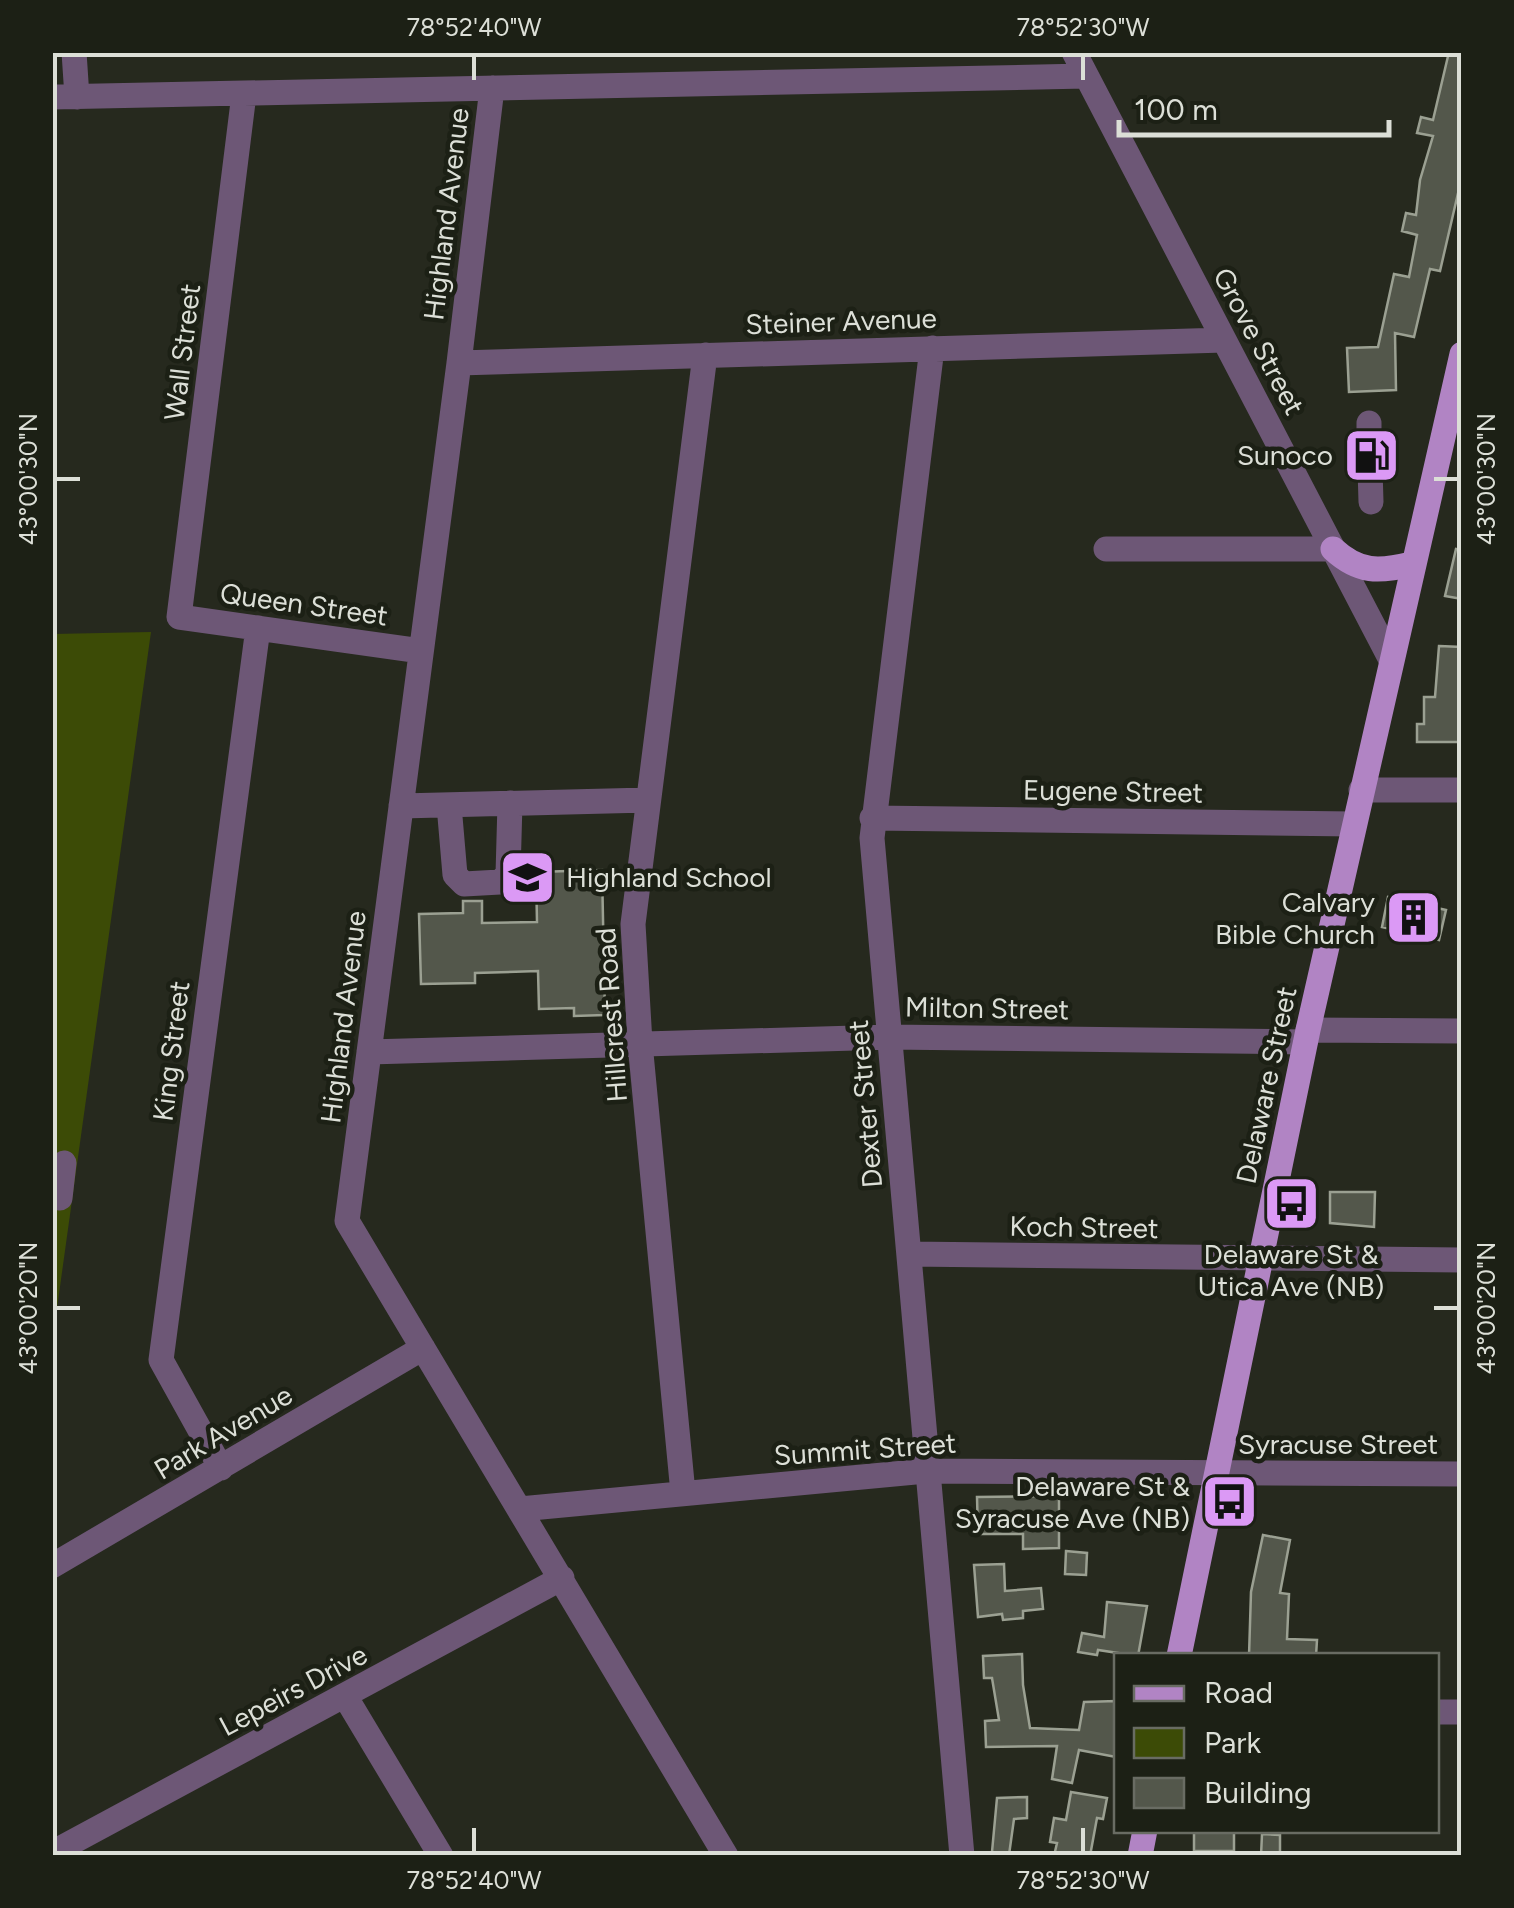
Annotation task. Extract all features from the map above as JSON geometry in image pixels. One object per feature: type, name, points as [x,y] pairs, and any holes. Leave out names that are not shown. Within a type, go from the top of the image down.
[{"type":"main road","name":"Delaware Street","points":[[1180,1653],[1307,1036],[1462,354]]},
{"type":"main road","points":[[1333,549],[1348,563],[1364,570],[1384,571],[1412,564]]},
{"type":"street","points":[[74,52],[65,97],[1086,76]]},
{"type":"street","name":"Grove Street","points":[[1074,52],[1390,658]]},
{"type":"street","name":"Highland Avenue","points":[[492,88],[347,1221],[726,1856]]},
{"type":"street","name":"Wall Street","points":[[178,617],[244,94]]},
{"type":"street","name":"Steiner Avenue","points":[[459,363],[1224,340]]},
{"type":"street","name":"Dexter Street","points":[[932,348],[872,818],[962,1856]]},
{"type":"street","name":"Hillcrest Road","points":[[684,1493],[640,1043],[633,924],[705,356]]},
{"type":"street","points":[[1370,468],[1371,502]]},
{"type":"street","points":[[1106,549],[1333,549]]},
{"type":"street","name":"Queen Street","points":[[178,617],[421,650]]},
{"type":"street","name":"King Street","points":[[221,1468],[160,1360],[258,628]]},
{"type":"street","points":[[1361,790],[1462,790]]},
{"type":"street","points":[[400,806],[648,800]]},
{"type":"street","points":[[448,805],[455,876],[464,884],[500,882],[508,874],[510,804]]},
{"type":"street","name":"Eugene Street","points":[[872,818],[1354,824]]},
{"type":"street","name":"Milton Street","points":[[368,1052],[889,1037],[1307,1036],[1462,1030]]},
{"type":"street","name":"Koch Street","points":[[909,1254],[1462,1260]]},
{"type":"street","name":"Park Avenue","points":[[52,1566],[422,1348]]},
{"type":"street","name":"Summit Street","points":[[520,1509],[926,1472],[1215,1473]]},
{"type":"street","name":"Syracuse Street","points":[[1215,1473],[1462,1474]]},
{"type":"street","name":"Lepeirs Drive","points":[[52,1853],[562,1578]]},
{"type":"street","points":[[345,1696],[441,1856]]},
{"type":"green space","points":[[151,632],[53,1337],[53,634]]},
{"type":"building","points":[[1449,52],[1462,52],[1462,176],[1440,271],[1430,269],[1414,337],[1395,333],[1396,390],[1349,392],[1347,348],[1378,347],[1394,274],[1409,277],[1417,235],[1402,231],[1406,213],[1416,215],[1420,180],[1433,136],[1417,133],[1421,117],[1433,120]]},
{"type":"building","points":[[1385,441],[1395,441],[1396,467],[1386,468],[1379,455]]},
{"type":"building","points":[[1456,549],[1462,550],[1462,599],[1445,596]]},
{"type":"building","points":[[1439,646],[1462,647],[1462,742],[1417,742],[1417,724],[1424,724],[1424,697],[1435,697]]},
{"type":"building","points":[[602,870],[605,1015],[574,1016],[574,1008],[539,1009],[538,971],[475,973],[475,983],[421,984],[419,914],[463,913],[463,901],[482,901],[482,923],[537,922],[536,872]]},
{"type":"building","name":"Calvary Bible Church","points":[[1388,897],[1446,910],[1439,940],[1382,927]]},
{"type":"building","points":[[1330,1192],[1375,1192],[1374,1227],[1330,1223]]},
{"type":"building","points":[[1059,1496],[1059,1548],[1023,1549],[1023,1534],[978,1534],[977,1497]]},
{"type":"building","points":[[1263,1535],[1290,1540],[1280,1593],[1289,1594],[1287,1639],[1317,1640],[1316,1653],[1249,1653],[1251,1592]]},
{"type":"building","points":[[1066,1551],[1087,1553],[1086,1575],[1065,1574]]},
{"type":"building","points":[[1004,1564],[1005,1591],[1041,1588],[1043,1609],[1023,1611],[1023,1618],[1003,1620],[1002,1614],[978,1617],[974,1565]]},
{"type":"building","points":[[1107,1602],[1147,1606],[1139,1653],[1078,1652],[1082,1633],[1104,1637]]},
{"type":"building","points":[[1022,1654],[1030,1728],[1079,1730],[1084,1702],[1114,1701],[1114,1757],[1079,1750],[1072,1783],[1052,1779],[1057,1746],[986,1747],[985,1721],[999,1720],[992,1678],[984,1678],[983,1656]]},
{"type":"building","points":[[1071,1792],[1107,1798],[1103,1819],[1097,1818],[1090,1856],[1054,1856],[1057,1843],[1050,1842],[1054,1818],[1066,1820]]},
{"type":"building","points":[[1027,1797],[1027,1818],[1014,1819],[1009,1855],[992,1852],[997,1798]]},
{"type":"building","points":[[1194,1833],[1234,1833],[1234,1851],[1194,1851]]},
{"type":"building","points":[[1262,1834],[1280,1835],[1280,1856],[1261,1856]]},
{"type":"place","name":"Sunoco","points":[[1372,455]]},
{"type":"place","name":"Highland School","points":[[527,877]]},
{"type":"place","name":"Calvary Bible Church","points":[[1414,918]]},
{"type":"place","name":"Delaware St & Utica Ave (NB)","points":[[1291,1203]]},
{"type":"place","name":"Delaware St & Syracuse Ave (NB)","points":[[1229,1502]]}]
